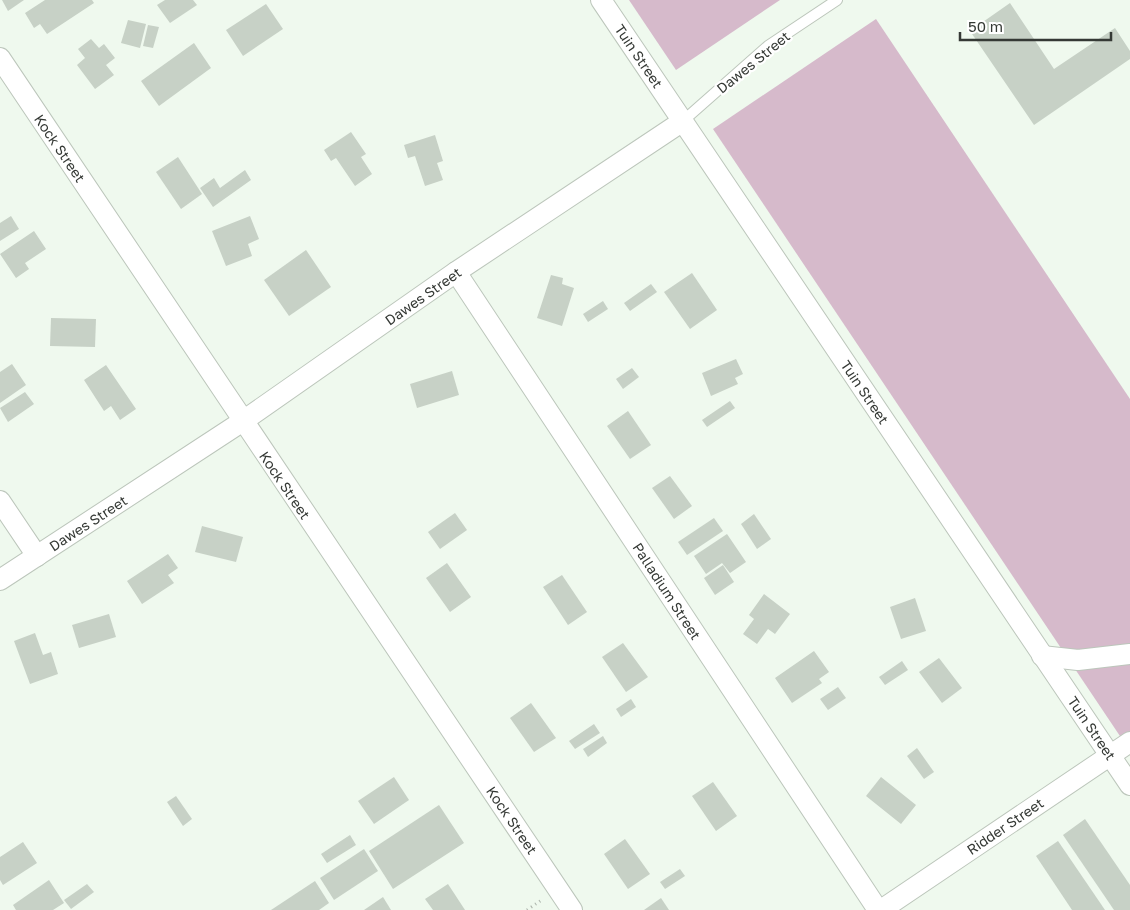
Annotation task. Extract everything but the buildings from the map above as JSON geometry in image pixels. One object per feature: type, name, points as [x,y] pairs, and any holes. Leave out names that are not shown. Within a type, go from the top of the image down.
[{"type":"street","name":"Tuin Street","points":[[601,0],[1130,784]]},
{"type":"street","name":"Kock Street","points":[[0,58],[572,910]]},
{"type":"street","name":"Dawes Street","points":[[0,580],[242,421],[456,272],[683,121]]},
{"type":"street","name":"Palladium Street","points":[[456,272],[879,910]]},
{"type":"street","points":[[0,501],[37,556]]},
{"type":"street","points":[[1042,656],[1078,660],[1130,654]]},
{"type":"street","name":"Ridder Street","points":[[879,910],[1130,742]]},
{"type":"lane","name":"Dawes Street","points":[[683,121],[768,46],[837,0]]},
{"type":"shaded area","points":[[629,0],[780,0],[676,70]]},
{"type":"shaded area","points":[[876,19],[1130,399],[1130,751],[713,129]]}]
